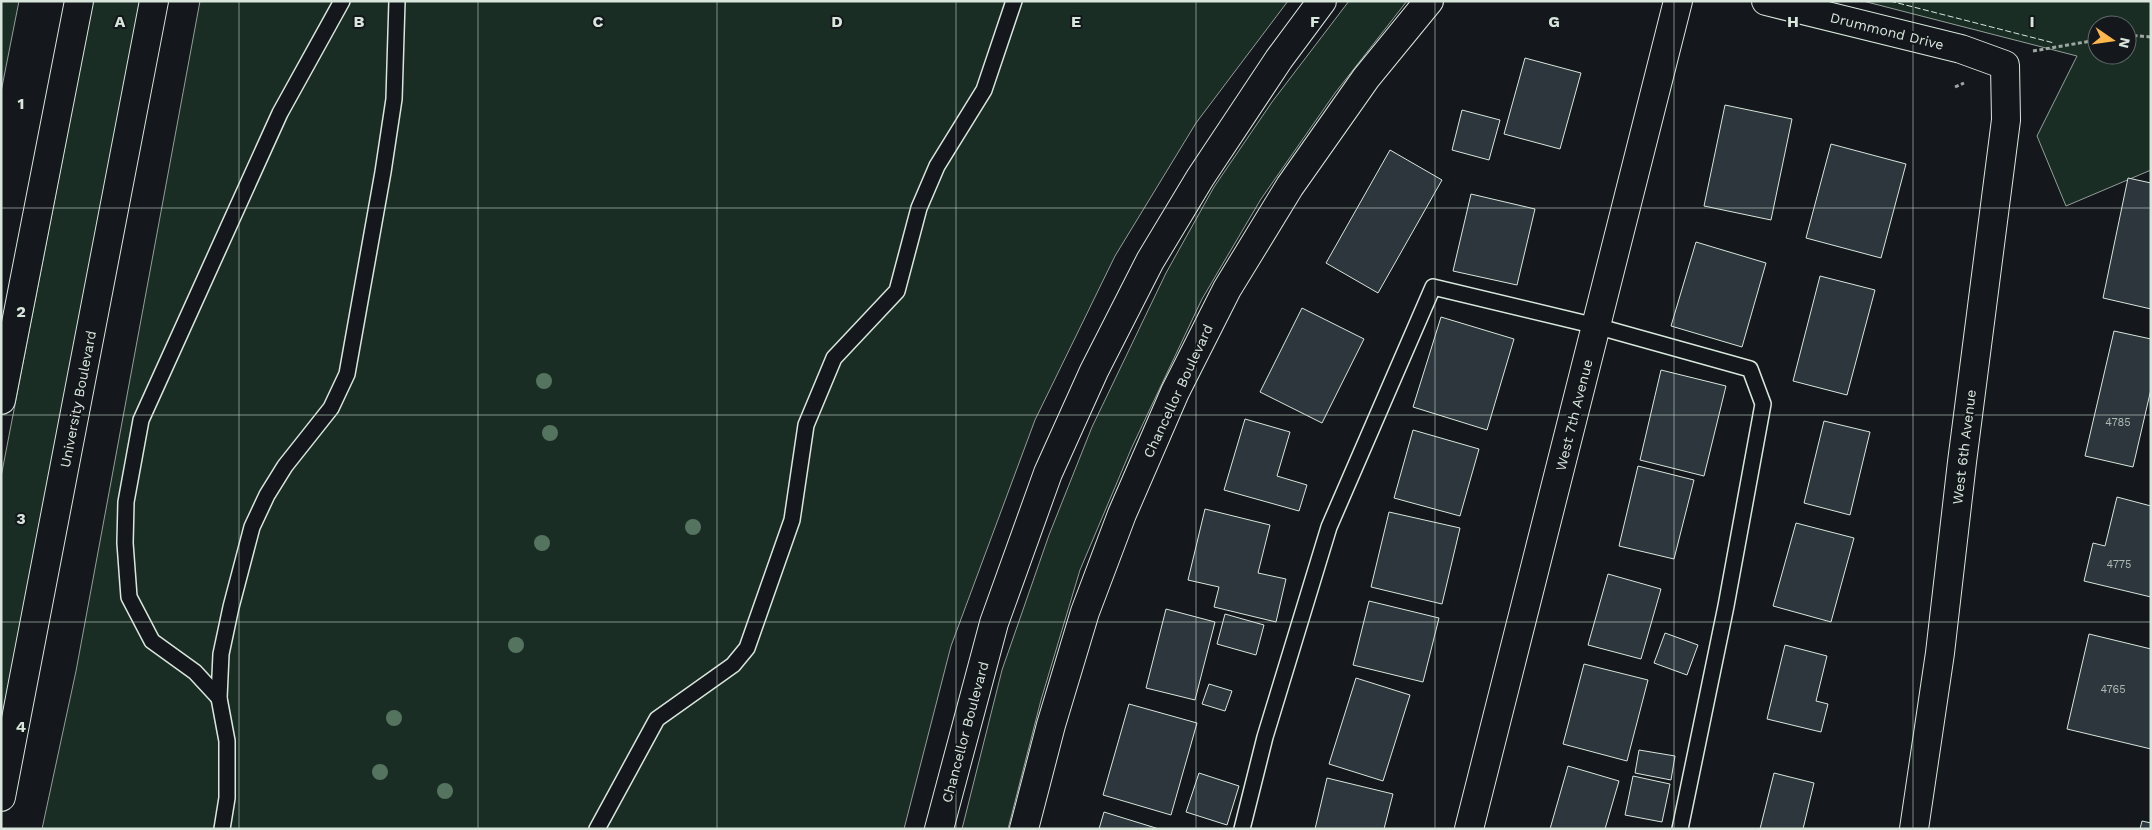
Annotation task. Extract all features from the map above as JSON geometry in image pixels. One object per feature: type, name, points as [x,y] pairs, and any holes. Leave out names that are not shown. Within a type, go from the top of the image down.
[{"type":"street","points":[[1,400],[78,1]]},
{"type":"street","name":"University Boulevard","points":[[1,797],[154,1]]},
{"type":"street","name":"Chancellor Boulevard","points":[[939,829],[994,623],[1048,473],[1094,371],[1150,260],[1200,178],[1279,59],[1322,1]]},
{"type":"street","name":"Chancellor Boulevard","points":[[1024,829],[1051,724],[1085,612],[1122,514],[1175,392],[1227,288],[1290,186],[1366,78],[1429,1]]},
{"type":"street","name":"West 7th Avenue","points":[[1469,829],[1678,1]]},
{"type":"street","name":"Drummond Drive","points":[[1766,1],[1961,49],[2005,65]]},
{"type":"street","name":"West 6th Avenue","points":[[1914,829],[1940,653],[1962,462],[2006,120],[2005,65]]},
{"type":"lane","points":[[219,698],[195,672],[152,641],[129,596],[125,543],[126,502],[141,420],[280,113],[342,1]]},
{"type":"lane","points":[[222,829],[227,798],[227,742],[219,698],[221,654],[252,527],[267,495],[285,466],[332,408],[347,374],[394,99],[397,1]]},
{"type":"lane","points":[[597,829],[657,719],[733,665],[747,648],[792,520],[806,425],[834,358],[897,291],[919,208],[937,166],[984,90],[1014,1]]},
{"type":"lane","points":[[1242,829],[1265,737],[1329,527],[1433,287],[1596,326],[1750,369],[1764,404],[1726,606],[1680,829]]},
{"type":"path","points":[[2137,35],[2151,37]]},
{"type":"green space","points":[[1,1],[19,1],[1,92]]},
{"type":"green space","points":[[93,1],[146,1],[1,734],[1,477]]},
{"type":"green space","points":[[200,1],[1288,1],[1196,123],[1115,256],[1035,420],[951,646],[904,829],[42,829],[76,671]]},
{"type":"green space","points":[[1349,1],[1407,1],[1335,93],[1261,199],[1202,299],[1132,447],[1080,570],[1041,700],[1008,829],[962,829],[1002,670],[1049,535],[1092,427],[1166,273],[1214,187],[1272,102]]},
{"type":"green space","points":[[1863,1],[2151,1],[2151,170],[2066,206],[2037,136],[2077,56]]},
{"type":"building","points":[[1525,58],[1581,73],[1560,149],[1504,134]]},
{"type":"building","points":[[1725,105],[1792,119],[1771,220],[1704,206]]},
{"type":"building","points":[[1462,110],[1500,120],[1489,160],[1452,150]]},
{"type":"building","points":[[1831,144],[1906,164],[1881,258],[1806,238]]},
{"type":"building","points":[[1390,150],[1442,180],[1378,293],[1326,263]]},
{"type":"building","points":[[2128,178],[2151,183],[2151,309],[2103,298]]},
{"type":"building","points":[[1471,194],[1535,209],[1517,285],[1453,271]]},
{"type":"building","points":[[1696,242],[1766,263],[1742,347],[1671,326]]},
{"type":"building","points":[[1820,276],[1875,290],[1847,395],[1793,381]]},
{"type":"building","points":[[1302,308],[1364,339],[1322,423],[1260,392]]},
{"type":"building","points":[[1441,317],[1514,339],[1487,430],[1413,407]]},
{"type":"building","points":[[2114,331],[2151,339],[2151,389],[2133,467],[2085,456]]},
{"type":"building","points":[[1661,370],[1726,386],[1704,476],[1640,460]]},
{"type":"building","points":[[1245,419],[1290,432],[1277,476],[1307,485],[1299,511],[1224,490]]},
{"type":"building","points":[[1824,421],[1870,432],[1850,515],[1804,503]]},
{"type":"building","points":[[1413,430],[1479,449],[1460,516],[1394,498]]},
{"type":"building","points":[[1638,466],[1694,480],[1674,559],[1619,546]]},
{"type":"building","points":[[2117,497],[2151,506],[2151,597],[2084,581],[2093,543],[2105,546]]},
{"type":"building","points":[[1205,509],[1270,525],[1258,573],[1286,579],[1276,622],[1214,607],[1219,587],[1188,580]]},
{"type":"building","points":[[1389,512],[1460,528],[1442,604],[1371,587]]},
{"type":"building","points":[[1796,523],[1854,538],[1831,622],[1773,606]]},
{"type":"building","points":[[1608,574],[1661,589],[1641,659],[1588,645]]},
{"type":"building","points":[[1369,601],[1439,618],[1423,682],[1353,665]]},
{"type":"building","points":[[1166,609],[1215,622],[1195,700],[1146,688]]},
{"type":"building","points":[[1225,614],[1264,625],[1256,655],[1217,644]]},
{"type":"building","points":[[1665,633],[1698,645],[1687,675],[1654,663]]},
{"type":"building","points":[[2089,634],[2151,649],[2151,749],[2067,729]]},
{"type":"building","points":[[1785,645],[1827,656],[1816,701],[1828,704],[1821,732],[1767,719]]},
{"type":"building","points":[[1584,664],[1648,680],[1627,761],[1563,744]]},
{"type":"building","points":[[1356,678],[1410,695],[1383,781],[1329,764]]},
{"type":"building","points":[[1209,684],[1232,691],[1225,711],[1202,704]]},
{"type":"building","points":[[1129,704],[1197,723],[1171,815],[1103,795]]},
{"type":"building","points":[[1639,750],[1675,756],[1671,780],[1635,773]]},
{"type":"building","points":[[1568,766],[1619,781],[1605,829],[1550,829]]},
{"type":"building","points":[[1199,773],[1239,786],[1227,825],[1186,812]]},
{"type":"building","points":[[1774,773],[1814,783],[1803,829],[1760,829]]},
{"type":"building","points":[[1633,776],[1670,784],[1662,822],[1625,815]]},
{"type":"building","points":[[1327,778],[1393,794],[1384,829],[1315,829]]},
{"type":"building","points":[[1104,812],[1159,829],[1099,829]]},
{"type":"building","points":[[2142,821],[2151,823],[2151,829],[2140,829]]},
{"type":"fence","points":[[1890,1],[2054,43]]}]
